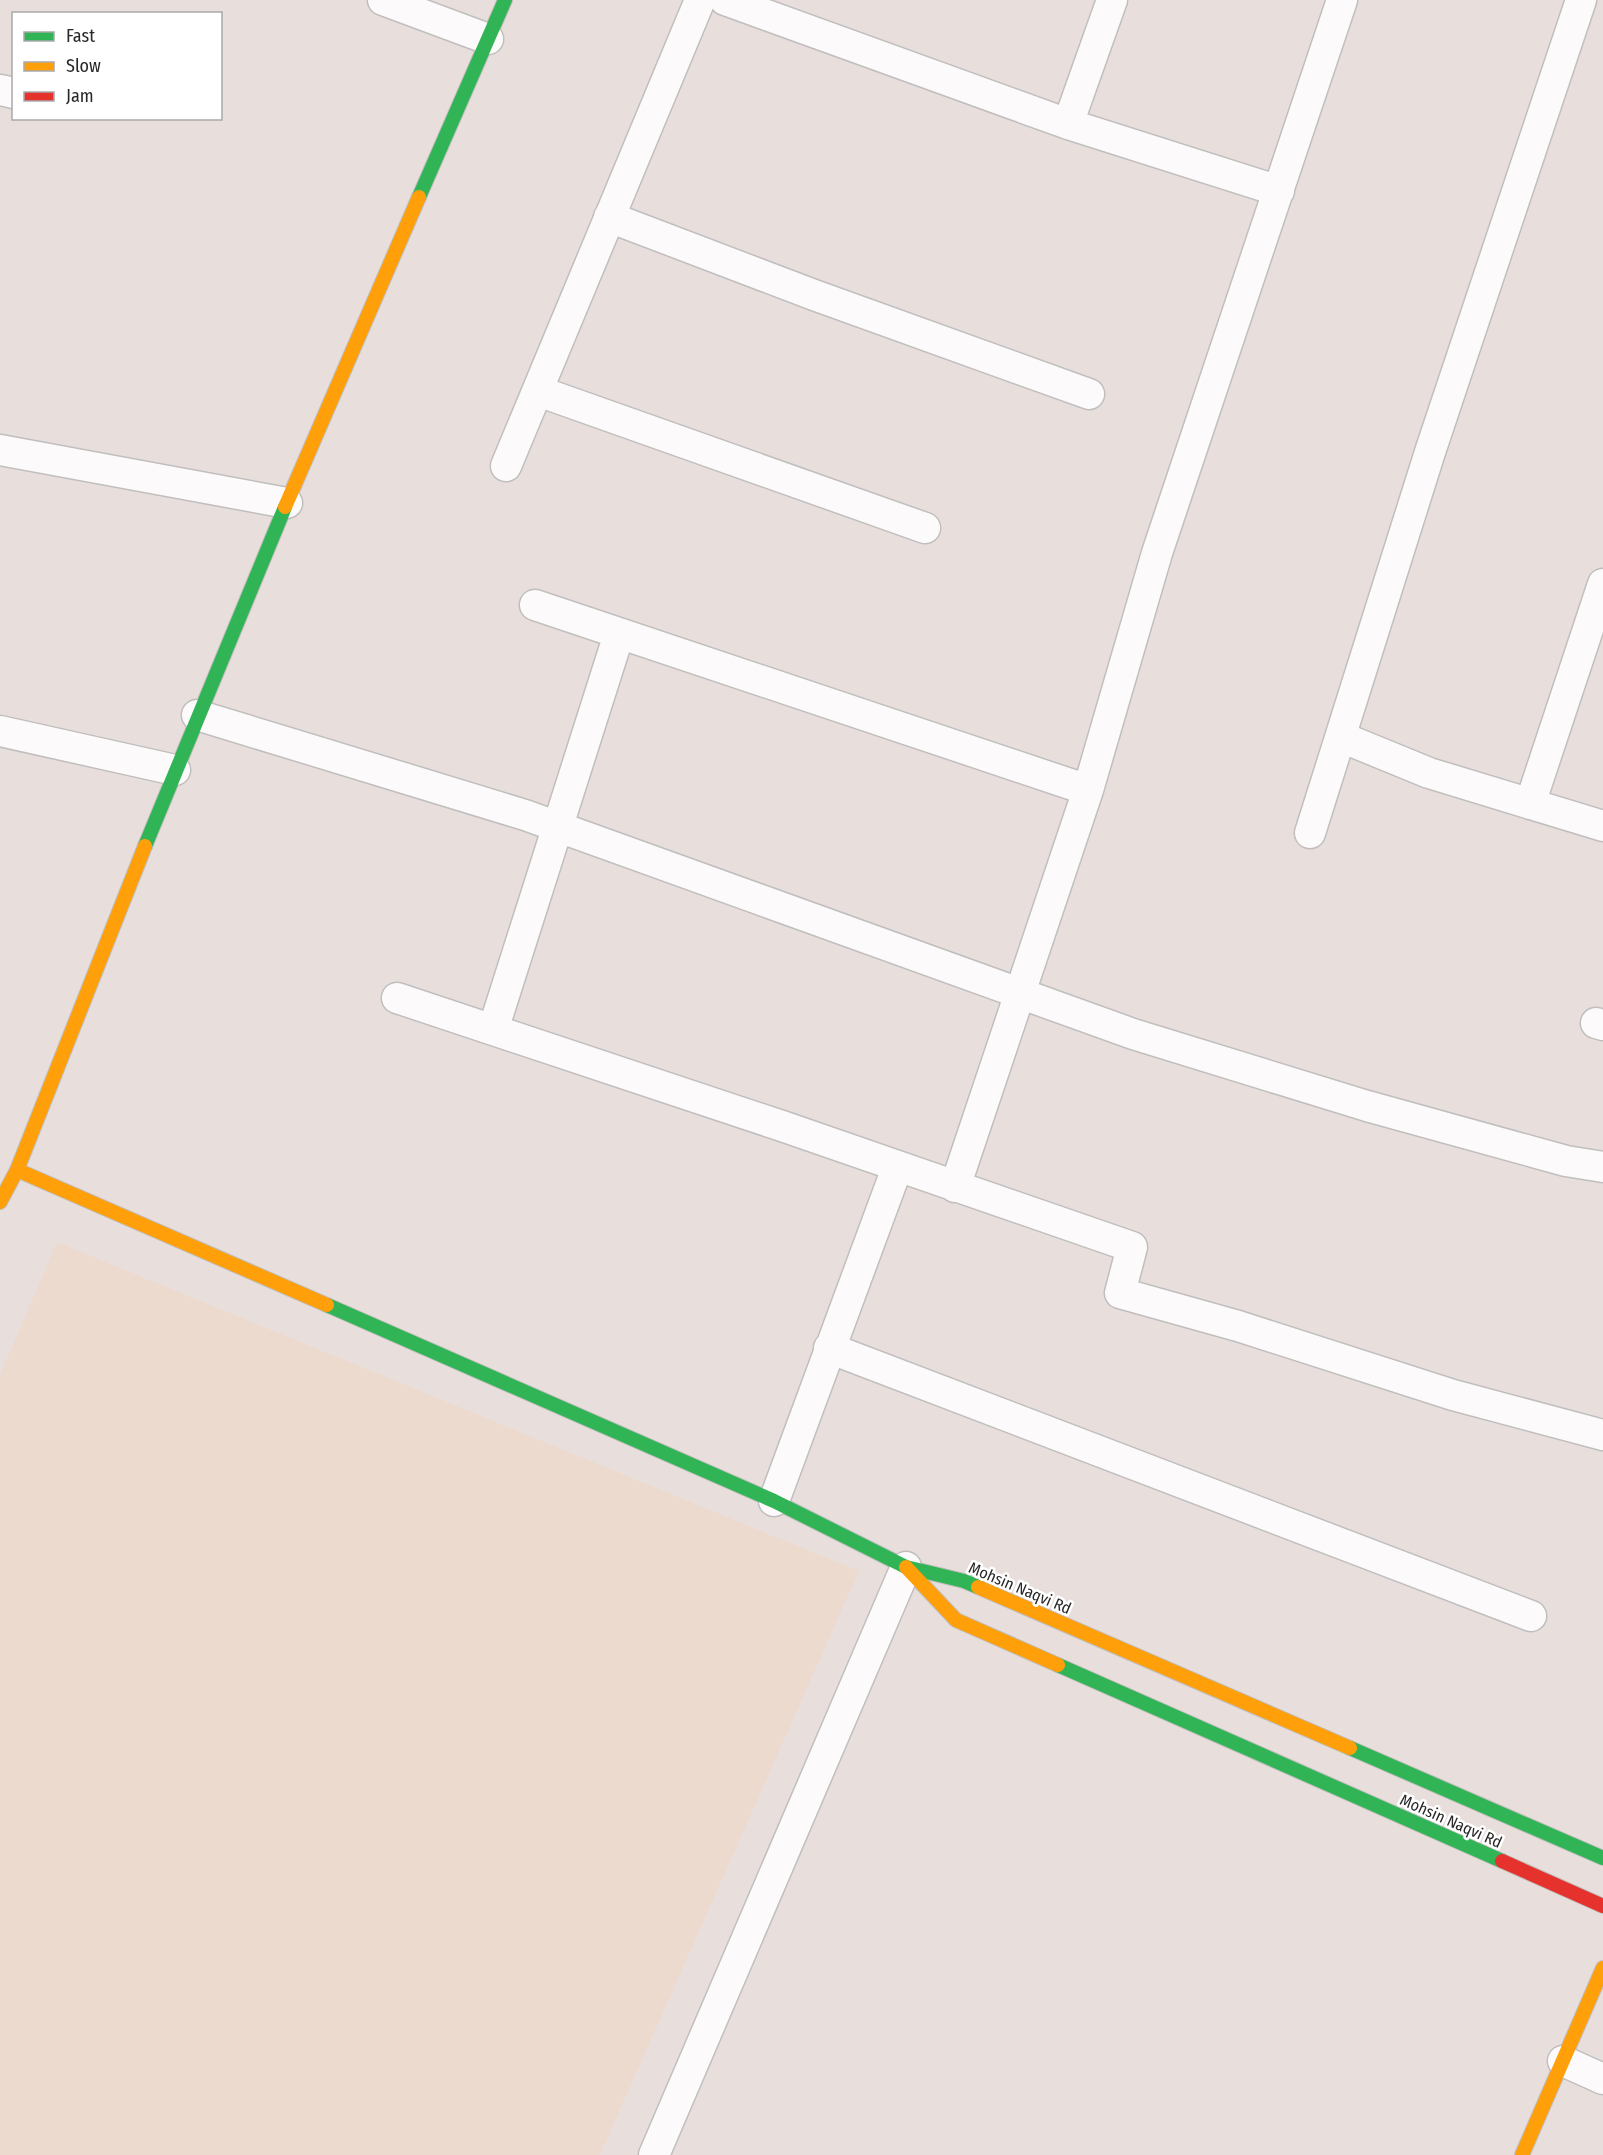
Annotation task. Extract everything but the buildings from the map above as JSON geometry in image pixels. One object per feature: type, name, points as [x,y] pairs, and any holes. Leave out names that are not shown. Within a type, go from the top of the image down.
[{"type":"street","points":[[383,0],[488,39]]},
{"type":"street","points":[[0,1202],[8,1167],[286,503],[505,0]]},
{"type":"street","points":[[506,466],[700,0]]},
{"type":"street","points":[[725,0],[1068,124],[1279,191]]},
{"type":"street","points":[[1068,124],[1112,0]]},
{"type":"street","points":[[955,1187],[1088,790],[1157,553],[1342,0]]},
{"type":"street","points":[[1310,833],[1430,452],[1581,0]]},
{"type":"street","points":[[609,217],[814,296],[1089,394]]},
{"type":"street","points":[[538,391],[924,528]]},
{"type":"street","points":[[0,450],[286,503]]},
{"type":"street","points":[[1530,804],[1603,584]]},
{"type":"street","points":[[535,605],[1088,790]]},
{"type":"street","points":[[493,1030],[619,634]]},
{"type":"street","points":[[197,715],[557,826],[1133,1034],[1367,1106],[1566,1161],[1603,1167]]},
{"type":"street","points":[[0,731],[175,770]]},
{"type":"street","points":[[1341,737],[1429,773],[1603,826]]},
{"type":"street","points":[[397,998],[1132,1247],[1120,1293],[1238,1326],[1453,1395],[1603,1435]]},
{"type":"street","points":[[8,1167],[774,1501],[906,1567],[654,2155]]},
{"type":"street","points":[[774,1501],[897,1168]]},
{"type":"street","points":[[830,1348],[1531,1616]]},
{"type":"street","name":"Mohsin Naqvi Rd","points":[[906,1567],[964,1581],[1603,1858]]},
{"type":"street","name":"Mohsin Naqvi Rd","points":[[906,1567],[956,1620],[1603,1906]]},
{"type":"street","points":[[1522,2155],[1603,1968]]},
{"type":"street","points":[[1563,2061],[1603,2079]]},
{"type":"shaded area","points":[[57,1242],[859,1571],[600,2155],[0,2155],[0,1375]]},
{"type":"traffic: fast","points":[[419,197],[505,0]]},
{"type":"traffic: fast","points":[[145,846],[285,507]]},
{"type":"traffic: fast","points":[[327,1305],[774,1501],[906,1567],[964,1581],[978,1587]]},
{"type":"traffic: fast","points":[[1058,1665],[1502,1861]]},
{"type":"traffic: fast","points":[[1350,1748],[1603,1858]]},
{"type":"traffic: slow","points":[[285,507],[419,197]]},
{"type":"traffic: slow","points":[[0,1202],[17,1170],[145,846]]},
{"type":"traffic: slow","points":[[17,1170],[327,1305]]},
{"type":"traffic: slow","points":[[906,1567],[956,1620],[1058,1665]]},
{"type":"traffic: slow","points":[[978,1587],[1350,1748]]},
{"type":"traffic: slow","points":[[1522,2155],[1603,1968]]},
{"type":"traffic: jam","points":[[1502,1861],[1603,1906]]}]
